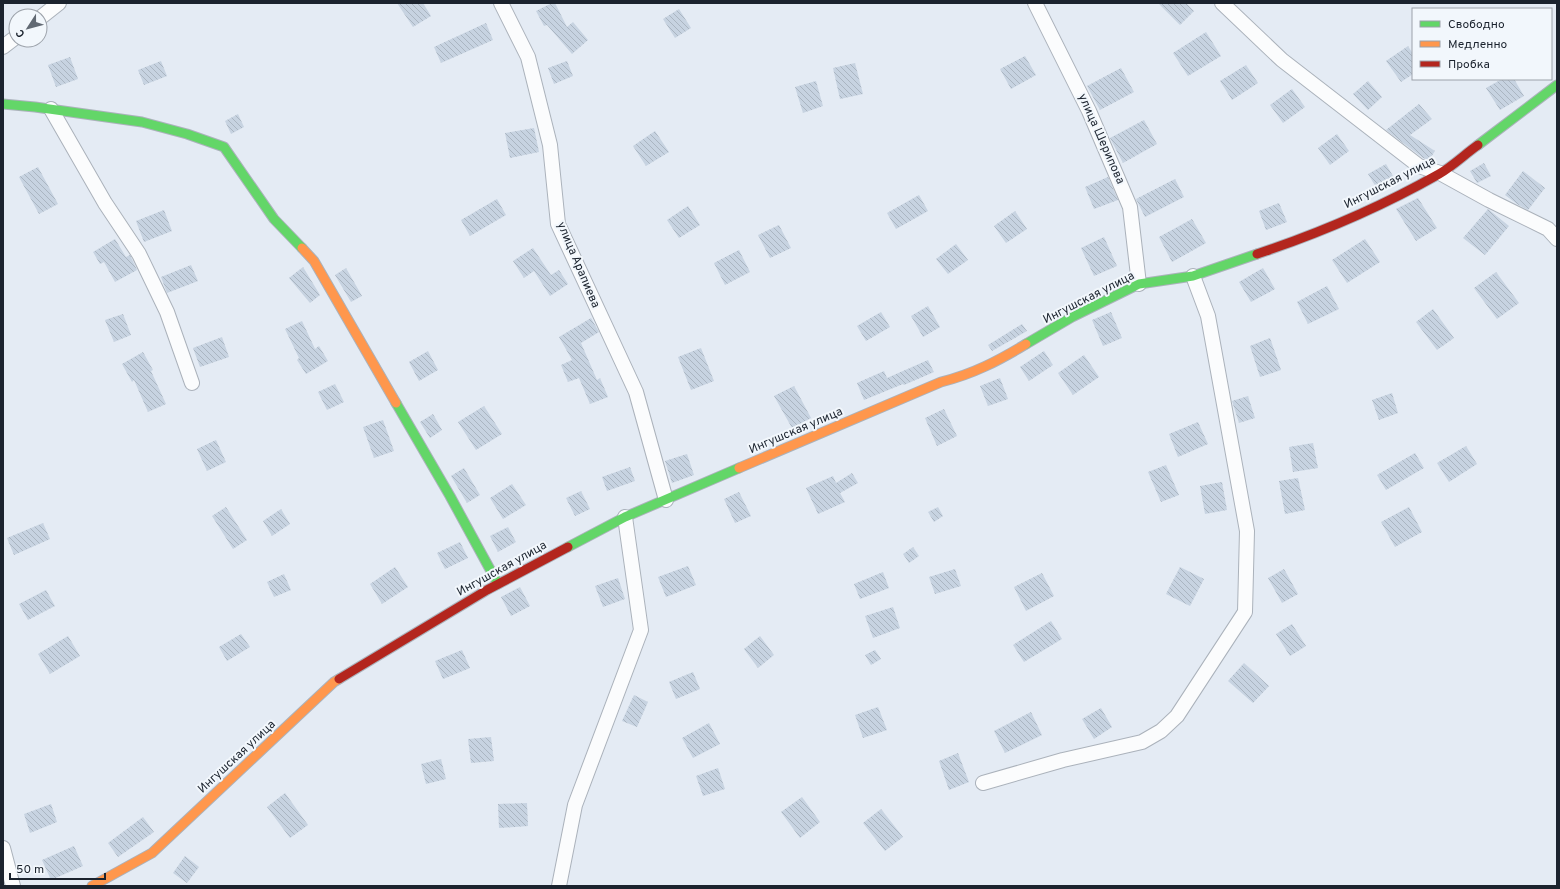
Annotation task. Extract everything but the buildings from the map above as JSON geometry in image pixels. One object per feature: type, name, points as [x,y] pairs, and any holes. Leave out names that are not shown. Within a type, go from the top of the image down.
[{"type":"street","points":[[48,12],[59,3]]},
{"type":"street","name":"улица Арапиева","points":[[501,3],[528,57],[550,145],[558,224],[636,392],[666,500]]},
{"type":"street","name":"улица Шерипова","points":[[1035,3],[1089,112],[1130,207],[1139,284]]},
{"type":"street","points":[[1222,3],[1282,60],[1419,166],[1440,173],[1489,200],[1548,229],[1557,239]]},
{"type":"street","name":"Ингушская улица","points":[[92,886],[152,853],[334,682],[498,584],[625,517],[941,382],[961,377],[995,363],[1072,317],[1139,284],[1193,276],[1304,238],[1385,202],[1440,173],[1557,85]]},
{"type":"street","points":[[3,104],[51,109],[142,122],[187,134],[224,147],[274,219],[314,261],[450,496],[498,584]]},
{"type":"street","points":[[51,109],[105,204],[139,254],[167,312],[192,383]]},
{"type":"street","points":[[983,783],[1063,760],[1142,742],[1162,731],[1177,716],[1245,612],[1247,531],[1208,316],[1193,276]]},
{"type":"street","points":[[559,886],[575,805],[641,630],[625,517]]},
{"type":"street","points":[[3,848],[13,886]]},
{"type":"traffic: fast","points":[[1478,145],[1557,85]]},
{"type":"traffic: fast","points":[[3,104],[142,122],[187,134],[224,147],[274,219],[302,248]]},
{"type":"traffic: fast","points":[[1026,344],[1072,317],[1139,284],[1193,276],[1257,254]]},
{"type":"traffic: fast","points":[[396,403],[450,496],[498,584]]},
{"type":"traffic: fast","points":[[568,547],[625,517],[739,468]]},
{"type":"traffic: slow","points":[[302,248],[314,261],[396,403]]},
{"type":"traffic: slow","points":[[739,468],[941,382],[975,371],[1026,344]]},
{"type":"traffic: slow","points":[[92,886],[152,853],[334,682],[339,679]]},
{"type":"traffic: jam","points":[[1257,254],[1327,228],[1373,208],[1444,171],[1478,145]]},
{"type":"traffic: jam","points":[[339,679],[487,590],[568,547]]}]
